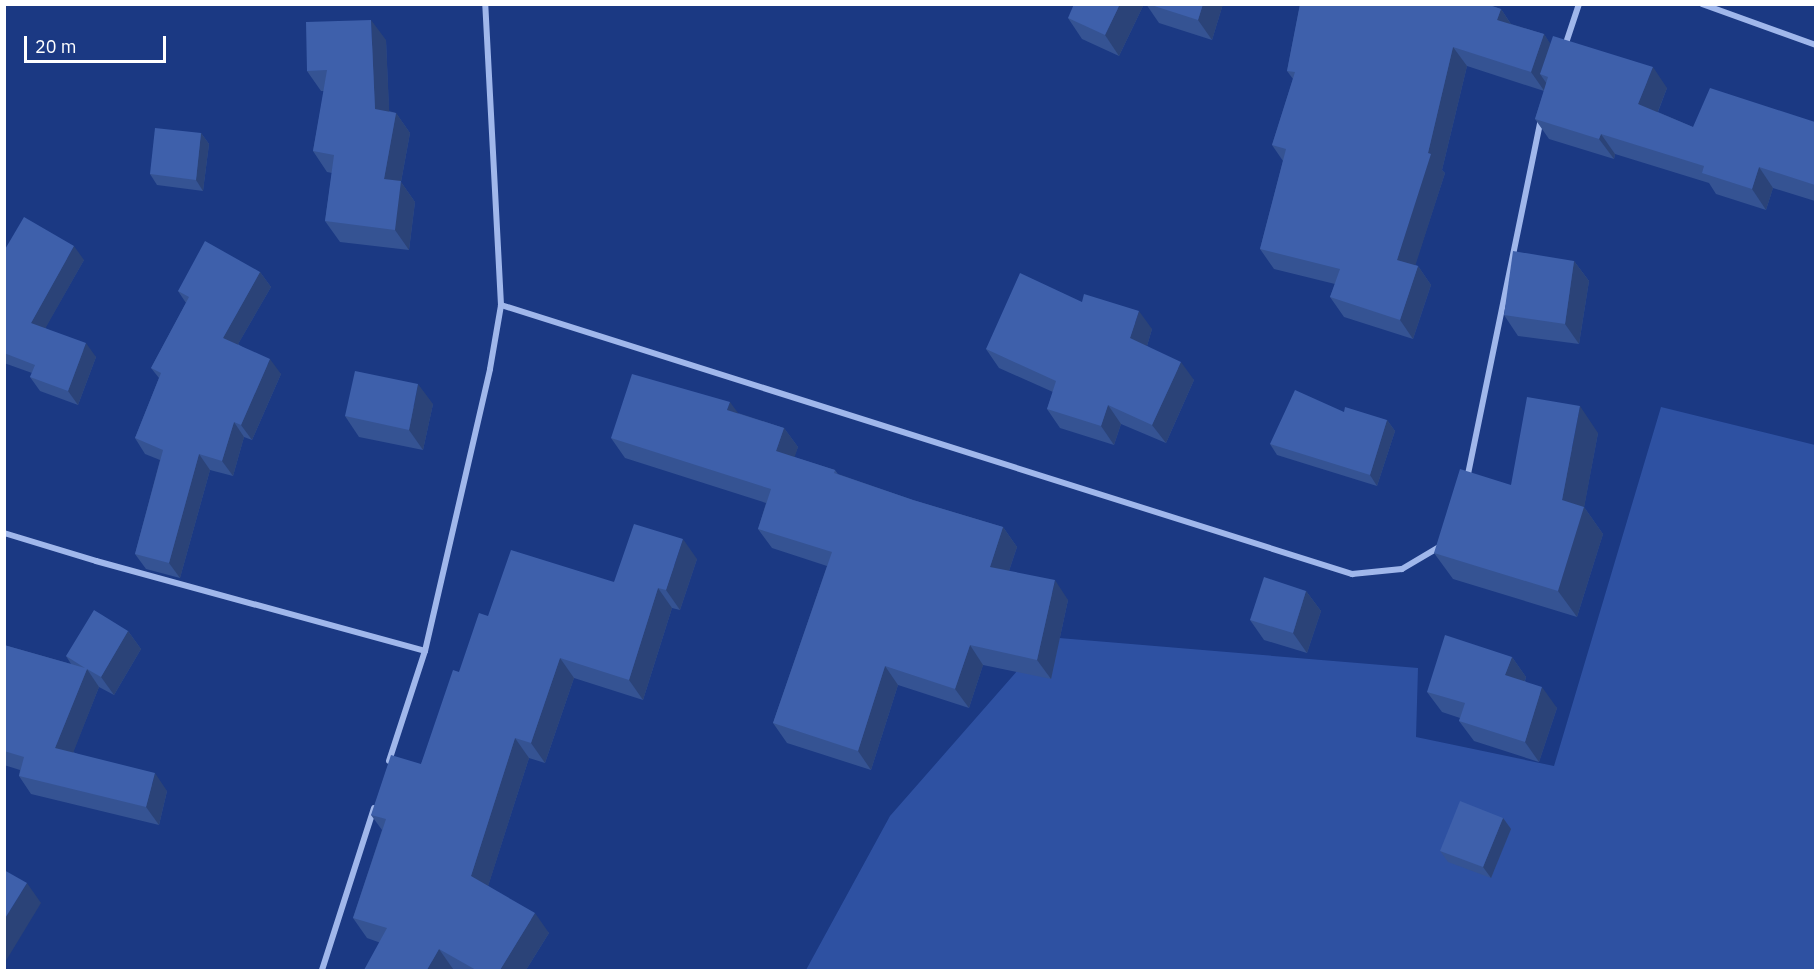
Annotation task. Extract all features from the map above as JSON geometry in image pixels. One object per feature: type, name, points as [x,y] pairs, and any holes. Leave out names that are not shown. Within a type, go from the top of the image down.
[{"type":"street","points":[[388,765],[424,651],[490,369],[501,305],[485,4]]},
{"type":"street","points":[[1564,49],[1579,4]]},
{"type":"street","points":[[1702,4],[1815,45]]},
{"type":"street","points":[[1465,490],[1543,115]]},
{"type":"street","points":[[501,305],[1352,574],[1402,570],[1432,554],[1445,543]]},
{"type":"street","points":[[4,533],[96,561],[424,651]]},
{"type":"street","points":[[322,970],[377,800]]},
{"type":"shaded area","points":[[1661,407],[1815,445],[1815,970],[806,970],[890,816],[1047,637],[1418,668],[1416,737],[1554,766]]},
{"type":"building","points":[[1074,4],[1120,4],[1105,35],[1068,18]]},
{"type":"building","points":[[1148,4],[1203,4],[1198,20]]},
{"type":"building","points":[[1300,4],[1486,4],[1501,9],[1497,20],[1544,34],[1531,72],[1453,47],[1428,153],[1431,154],[1397,260],[1418,266],[1400,320],[1330,297],[1340,269],[1260,249],[1286,149],[1272,145],[1295,72],[1287,71]]},
{"type":"building","points":[[371,20],[375,109],[396,113],[384,179],[401,181],[395,230],[325,221],[334,155],[313,151],[327,70],[307,71],[306,22]]},
{"type":"building","points":[[1553,36],[1653,67],[1638,104],[1693,127],[1710,88],[1815,122],[1815,185],[1759,167],[1752,189],[1702,173],[1704,166],[1601,134],[1599,139],[1535,119],[1548,77],[1540,74]]},
{"type":"building","points":[[155,128],[201,133],[196,180],[150,174]]},
{"type":"building","points":[[24,217],[74,246],[31,323],[86,343],[68,391],[30,377],[35,365],[4,353],[4,251]]},
{"type":"building","points":[[205,241],[260,272],[223,338],[270,359],[241,425],[234,422],[222,461],[199,454],[169,563],[135,554],[163,450],[135,438],[161,373],[151,368],[189,297],[178,291]]},
{"type":"building","points":[[1513,251],[1574,261],[1565,324],[1504,315]]},
{"type":"building","points":[[1020,273],[1082,302],[1084,294],[1139,311],[1130,338],[1181,362],[1152,425],[1108,405],[1101,426],[1047,409],[1056,381],[986,349]]},
{"type":"building","points":[[355,371],[418,384],[409,430],[345,416]]},
{"type":"building","points":[[632,374],[730,402],[727,410],[784,428],[776,451],[835,470],[834,473],[913,500],[1003,527],[990,567],[1055,580],[1037,660],[970,645],[955,689],[885,666],[858,751],[773,723],[832,552],[758,529],[771,489],[611,438]]},
{"type":"building","points":[[1295,390],[1344,412],[1345,407],[1387,420],[1370,475],[1270,444]]},
{"type":"building","points":[[1527,397],[1580,406],[1562,500],[1584,507],[1558,591],[1434,553],[1460,469],[1511,485]]},
{"type":"building","points":[[634,524],[683,539],[666,590],[658,588],[629,680],[560,658],[531,743],[515,738],[471,876],[535,913],[500,970],[476,970],[439,949],[427,970],[364,970],[387,928],[353,918],[386,819],[371,815],[391,755],[421,764],[453,670],[459,672],[479,613],[488,616],[511,550],[614,582]]},
{"type":"building","points":[[1264,577],[1306,591],[1293,633],[1250,620]]},
{"type":"building","points":[[94,610],[128,631],[101,677],[87,669],[55,748],[155,773],[146,807],[19,776],[24,757],[4,751],[4,645],[85,668],[66,656]]},
{"type":"building","points":[[1445,635],[1512,657],[1505,675],[1542,687],[1525,742],[1459,721],[1465,703],[1427,692]]},
{"type":"building","points":[[1460,801],[1503,818],[1483,867],[1440,851]]},
{"type":"building","points":[[4,870],[27,883],[4,920]]}]
